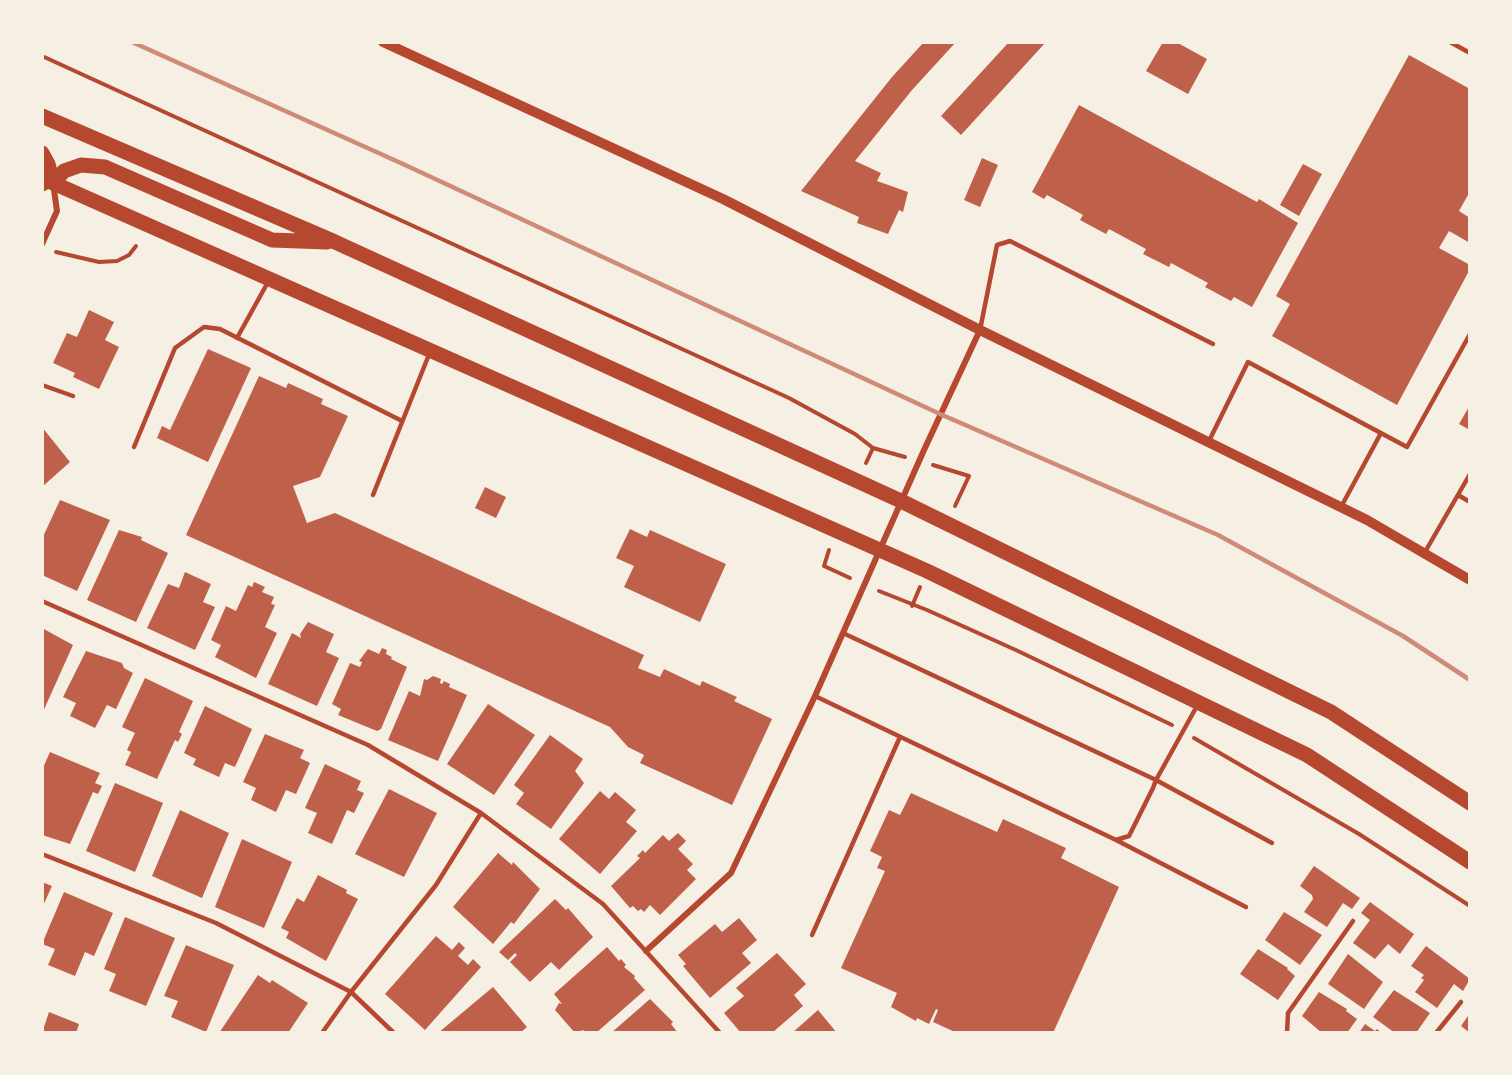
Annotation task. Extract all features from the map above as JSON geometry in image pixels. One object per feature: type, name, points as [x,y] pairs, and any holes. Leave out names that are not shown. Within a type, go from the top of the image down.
[{"type":"main road","points":[[42,116],[336,242],[901,501],[1331,712],[1470,803]]},
{"type":"main road","points":[[42,153],[48,164],[46,183]]},
{"type":"main road","points":[[46,183],[64,171],[81,165],[105,167],[272,240],[336,242]]},
{"type":"main road","points":[[46,183],[270,278],[880,549],[1307,754],[1470,862]]},
{"type":"street","points":[[383,42],[723,199],[980,330],[1341,507],[1470,580]]},
{"type":"street","points":[[42,244],[57,211],[46,183]]},
{"type":"street","points":[[646,951],[731,873],[815,696],[980,330]]},
{"type":"lane","points":[[1450,42],[1470,53]]},
{"type":"lane","points":[[980,330],[998,245],[1010,241],[1213,344]]},
{"type":"lane","points":[[237,338],[270,278]]},
{"type":"lane","points":[[134,447],[175,348],[204,327],[220,329],[402,421]]},
{"type":"lane","points":[[1209,443],[1248,362],[1407,447],[1470,334]]},
{"type":"lane","points":[[373,495],[431,349]]},
{"type":"lane","points":[[42,385],[73,396]]},
{"type":"lane","points":[[1341,507],[1381,433]]},
{"type":"lane","points":[[1424,554],[1470,474]]},
{"type":"lane","points":[[1458,495],[1470,502]]},
{"type":"lane","points":[[42,601],[368,745],[482,813],[603,904],[720,1033]]},
{"type":"lane","points":[[843,633],[1156,780],[1272,843]]},
{"type":"lane","points":[[815,696],[1116,840],[1246,906]]},
{"type":"lane","points":[[1116,840],[1129,836],[1156,780],[1199,702]]},
{"type":"lane","points":[[812,935],[900,737]]},
{"type":"lane","points":[[322,1033],[351,992],[436,885],[482,813]]},
{"type":"lane","points":[[42,854],[216,923],[351,992],[394,1033]]},
{"type":"lane","points":[[1287,1033],[1288,1013],[1353,921]]},
{"type":"lane","points":[[1436,1033],[1461,1002]]},
{"type":"path","points":[[42,56],[789,398],[855,434],[873,448]]},
{"type":"path","points":[[50,258],[58,250],[99,262],[117,261],[129,255],[136,246]]},
{"type":"path","points":[[912,606],[927,610],[1018,651],[1156,716],[1359,834],[1470,906]]},
{"type":"building","points":[[924,42],[956,42],[912,90],[855,161],[881,173],[877,181],[908,192],[903,212],[899,210],[888,234],[857,223],[859,217],[801,191],[892,77]]},
{"type":"building","points":[[1009,42],[1046,42],[961,135],[941,116]]},
{"type":"building","points":[[1163,42],[1176,42],[1207,59],[1188,94],[1146,71]]},
{"type":"building","points":[[1409,55],[1470,89],[1470,196],[1468,195],[1459,211],[1470,218],[1470,243],[1449,231],[1439,248],[1470,265],[1470,269],[1397,405],[1272,336],[1290,304],[1276,296]]},
{"type":"building","points":[[1079,105],[1257,202],[1259,199],[1298,223],[1252,307],[1234,297],[1231,301],[1205,287],[1208,283],[1171,263],[1169,267],[1143,254],[1146,249],[1109,229],[1106,234],[1080,220],[1083,215],[1047,195],[1044,199],[1032,192]]},
{"type":"building","points":[[982,158],[998,165],[980,207],[964,200]]},
{"type":"building","points":[[1303,164],[1322,174],[1299,216],[1280,205]]},
{"type":"building","points":[[89,310],[114,322],[105,340],[119,347],[99,389],[73,377],[75,373],[53,363],[67,333],[77,337]]},
{"type":"building","points":[[208,349],[251,368],[208,462],[157,438],[162,426],[170,430]]},
{"type":"building","points":[[259,376],[286,388],[288,383],[323,399],[321,404],[348,416],[320,477],[293,486],[307,523],[335,513],[644,655],[638,668],[660,677],[664,669],[700,686],[702,681],[737,697],[734,701],[772,719],[732,805],[640,763],[644,755],[628,747],[610,727],[186,535]]},
{"type":"building","points":[[1470,405],[1470,430],[1459,424]]},
{"type":"building","points":[[42,427],[70,462],[42,487]]},
{"type":"building","points":[[485,487],[506,497],[496,518],[475,508]]},
{"type":"building","points":[[60,500],[110,520],[77,591],[42,575],[42,539]]},
{"type":"building","points":[[630,529],[647,537],[650,530],[726,564],[700,622],[624,587],[634,566],[616,558]]},
{"type":"building","points":[[119,530],[142,537],[141,540],[168,553],[136,622],[87,600]]},
{"type":"building","points":[[185,572],[211,584],[203,602],[215,607],[195,650],[147,628],[168,584],[179,588]]},
{"type":"building","points":[[254,582],[265,587],[262,592],[274,597],[271,604],[275,605],[265,627],[277,633],[256,678],[215,657],[221,645],[211,640],[226,606],[236,611],[248,585],[252,587]]},
{"type":"building","points":[[308,622],[334,634],[326,652],[339,658],[317,706],[268,684],[292,633],[301,638],[300,634]]},
{"type":"building","points":[[42,628],[73,645],[42,714]]},
{"type":"building","points":[[382,648],[387,650],[386,654],[392,657],[391,659],[407,667],[381,729],[377,731],[338,715],[341,709],[332,704],[350,663],[360,667],[362,662],[359,661],[368,649],[379,654]]},
{"type":"building","points":[[86,651],[122,663],[124,668],[133,673],[116,709],[107,705],[95,728],[70,716],[76,703],[63,697]]},
{"type":"building","points":[[433,676],[441,679],[440,683],[444,681],[450,684],[449,687],[467,695],[438,761],[388,740],[409,691],[420,696],[424,679],[427,680]]},
{"type":"building","points":[[145,678],[193,701],[179,732],[182,734],[178,742],[175,740],[157,779],[125,765],[131,752],[127,750],[135,733],[122,727]]},
{"type":"building","points":[[488,704],[535,735],[494,795],[447,764]]},
{"type":"building","points":[[205,706],[252,729],[235,767],[225,763],[219,777],[193,765],[196,759],[184,753]]},
{"type":"building","points":[[265,734],[304,750],[300,758],[310,763],[296,794],[286,790],[276,812],[251,800],[256,788],[243,782]]},
{"type":"building","points":[[550,735],[583,759],[575,771],[584,783],[551,829],[516,804],[524,793],[514,785]]},
{"type":"building","points":[[50,752],[100,773],[95,783],[102,786],[98,794],[93,792],[70,844],[42,835],[42,770]]},
{"type":"building","points":[[325,764],[361,781],[357,790],[364,793],[354,813],[347,810],[332,844],[308,833],[317,813],[305,808]]},
{"type":"building","points":[[115,783],[163,803],[135,872],[86,851]]},
{"type":"building","points":[[389,789],[437,813],[404,877],[355,854]]},
{"type":"building","points":[[600,791],[609,799],[615,792],[636,810],[626,822],[637,831],[600,874],[559,839]]},
{"type":"building","points":[[911,793],[997,832],[1003,819],[1066,848],[1061,858],[1119,887],[1053,1033],[957,1033],[933,1022],[938,1010],[936,1009],[929,1024],[917,1018],[916,1021],[891,1007],[897,993],[841,968],[885,871],[877,868],[882,857],[870,851],[889,810],[900,815]]},
{"type":"building","points":[[180,810],[229,833],[202,898],[152,876]]},
{"type":"building","points":[[678,833],[686,841],[678,849],[693,864],[687,870],[696,879],[660,915],[650,905],[644,912],[641,909],[638,911],[633,906],[630,908],[611,886],[640,858],[637,856],[643,850],[645,853],[663,835],[669,841]]},
{"type":"building","points":[[242,839],[292,862],[264,928],[215,907]]},
{"type":"building","points":[[498,853],[512,865],[513,862],[540,889],[514,924],[511,922],[493,944],[453,907]]},
{"type":"building","points":[[1314,866],[1360,898],[1352,909],[1343,903],[1327,927],[1304,912],[1313,899],[1312,895],[1300,886]]},
{"type":"building","points":[[318,875],[347,890],[346,893],[358,899],[326,961],[286,938],[289,932],[281,928],[297,898],[304,902]]},
{"type":"building","points":[[42,882],[52,886],[42,908]]},
{"type":"building","points":[[64,892],[113,913],[94,956],[85,952],[75,976],[48,965],[55,949],[42,944]]},
{"type":"building","points":[[555,899],[566,910],[568,908],[593,937],[559,970],[551,962],[530,982],[510,962],[517,955],[515,953],[508,960],[499,952]]},
{"type":"building","points":[[1370,902],[1414,934],[1400,954],[1388,944],[1375,959],[1353,943],[1370,920],[1361,913]]},
{"type":"building","points":[[1284,912],[1322,935],[1300,965],[1265,940]]},
{"type":"building","points":[[125,917],[175,938],[146,1006],[109,991],[116,974],[104,969]]},
{"type":"building","points":[[739,918],[757,940],[742,953],[751,963],[710,998],[683,966],[686,964],[678,955],[715,924],[722,932]]},
{"type":"building","points":[[436,936],[452,950],[459,942],[465,948],[458,956],[468,965],[473,959],[481,967],[425,1030],[385,994]]},
{"type":"building","points":[[186,945],[234,965],[206,1032],[171,1017],[178,1001],[164,996]]},
{"type":"building","points":[[1426,946],[1470,979],[1463,991],[1454,984],[1437,1008],[1415,992],[1424,980],[1421,978],[1424,975],[1411,966]]},
{"type":"building","points":[[607,947],[619,961],[621,959],[626,965],[624,967],[635,976],[634,978],[645,990],[596,1033],[586,1033],[583,1030],[575,1033],[555,1010],[559,1003],[562,1004],[554,994]]},
{"type":"building","points":[[1258,949],[1288,968],[1295,976],[1278,1000],[1240,974]]},
{"type":"building","points":[[777,953],[806,984],[794,995],[803,1006],[772,1033],[741,1033],[724,1013],[744,996],[736,988]]},
{"type":"building","points":[[1348,954],[1383,982],[1364,1009],[1328,984]]},
{"type":"building","points":[[258,975],[270,983],[272,980],[308,1003],[288,1033],[219,1033]]},
{"type":"building","points":[[493,987],[527,1027],[520,1033],[438,1033]]},
{"type":"building","points":[[1394,990],[1430,1013],[1416,1033],[1395,1033],[1373,1017]]},
{"type":"building","points":[[1319,992],[1347,1009],[1346,1011],[1357,1019],[1347,1033],[1322,1033],[1302,1016]]},
{"type":"building","points":[[650,999],[673,1022],[671,1024],[678,1033],[611,1033]]},
{"type":"building","points":[[818,1010],[837,1033],[792,1033]]},
{"type":"building","points":[[49,1012],[79,1024],[76,1033],[42,1033]]},
{"type":"building","points":[[1470,1013],[1470,1033],[1461,1026]]},
{"type":"building","points":[[1365,1024],[1375,1031],[1377,1029],[1382,1033],[1359,1033]]},
{"type":"railway","points":[[132,42],[403,164],[940,414],[1218,535],[1403,636],[1470,680]]}]
